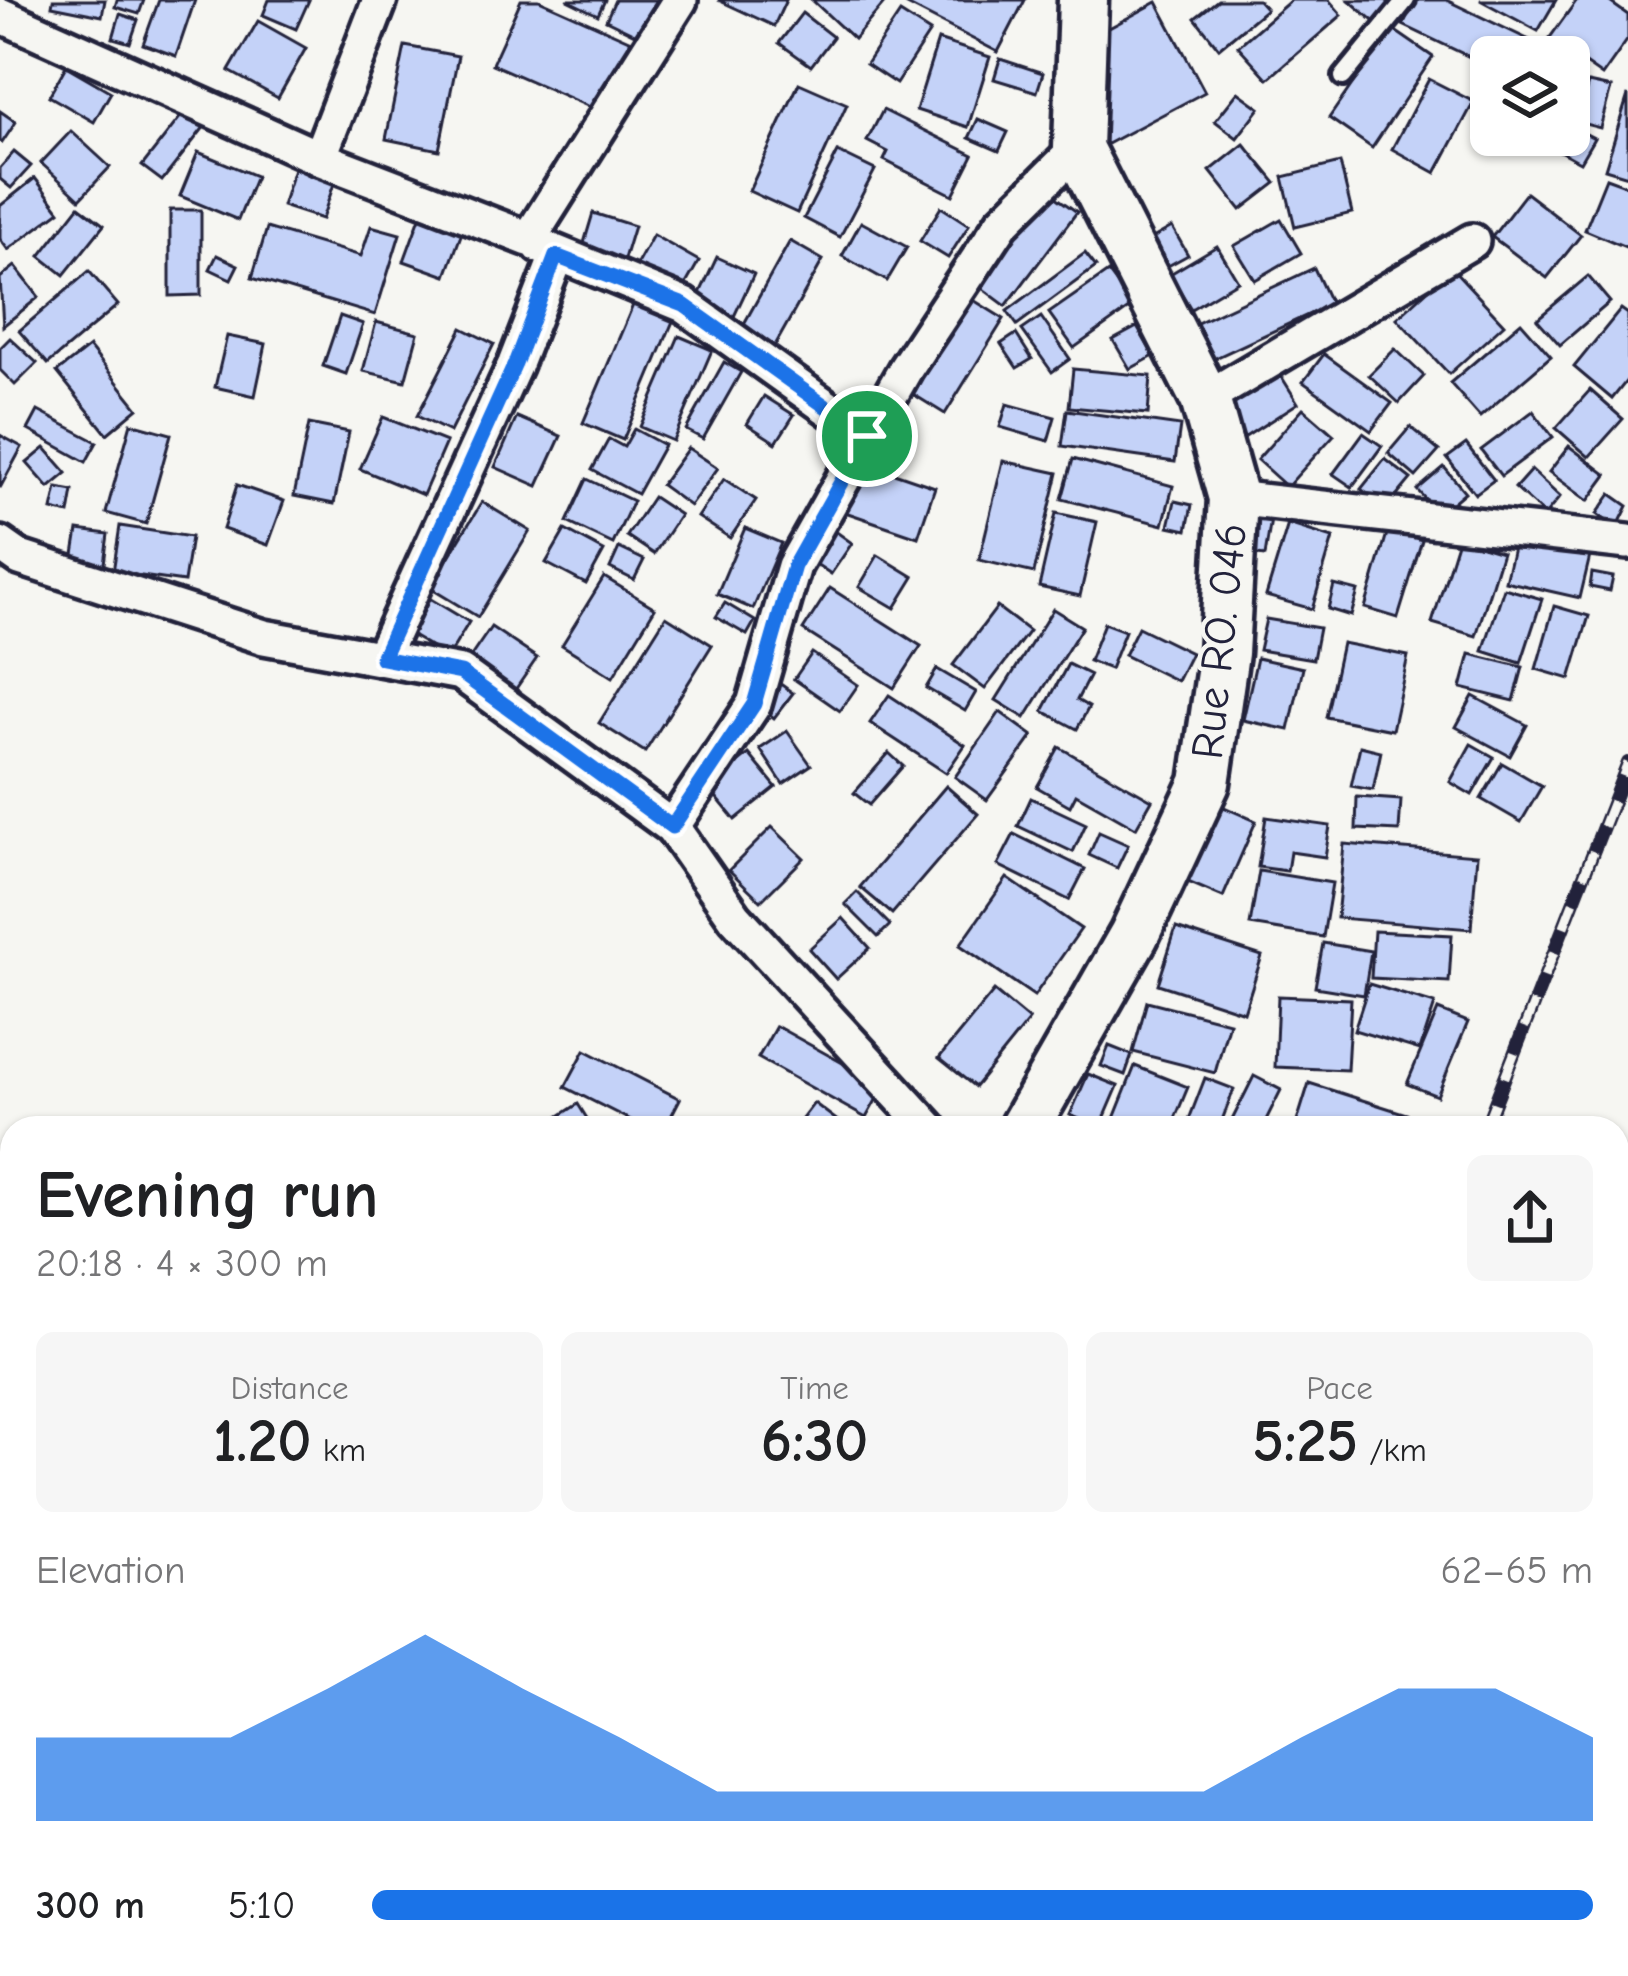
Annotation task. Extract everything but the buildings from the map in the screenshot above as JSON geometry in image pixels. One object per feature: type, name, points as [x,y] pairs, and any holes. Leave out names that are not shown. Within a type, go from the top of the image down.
[{"type":"street","points":[[319,158],[380,0]]},
{"type":"street","points":[[382,658],[515,364],[543,248],[680,0]]},
{"type":"street","name":"Rue RO. 046","points":[[1031,1116],[1134,934],[1205,783],[1224,653],[1233,498],[1205,399],[1078,148],[1083,0]]},
{"type":"street","points":[[0,15],[319,158],[684,305],[867,436]]},
{"type":"street","points":[[672,827],[754,704],[794,566],[867,436],[1002,223],[1078,148]]},
{"type":"street","points":[[1205,399],[1472,242]]},
{"type":"street","points":[[1233,498],[1628,542]]},
{"type":"street","points":[[0,544],[20,558],[264,638],[461,673],[672,827],[735,917],[918,1116]]},
{"type":"lane","points":[[1343,77],[1406,0]]},
{"type":"railway","points":[[1490,1116],[1628,763]]},
{"type":"route","points":[[556,256],[684,305],[867,436],[794,566],[754,704],[672,827],[461,673],[382,658],[515,364],[556,256]]}]
